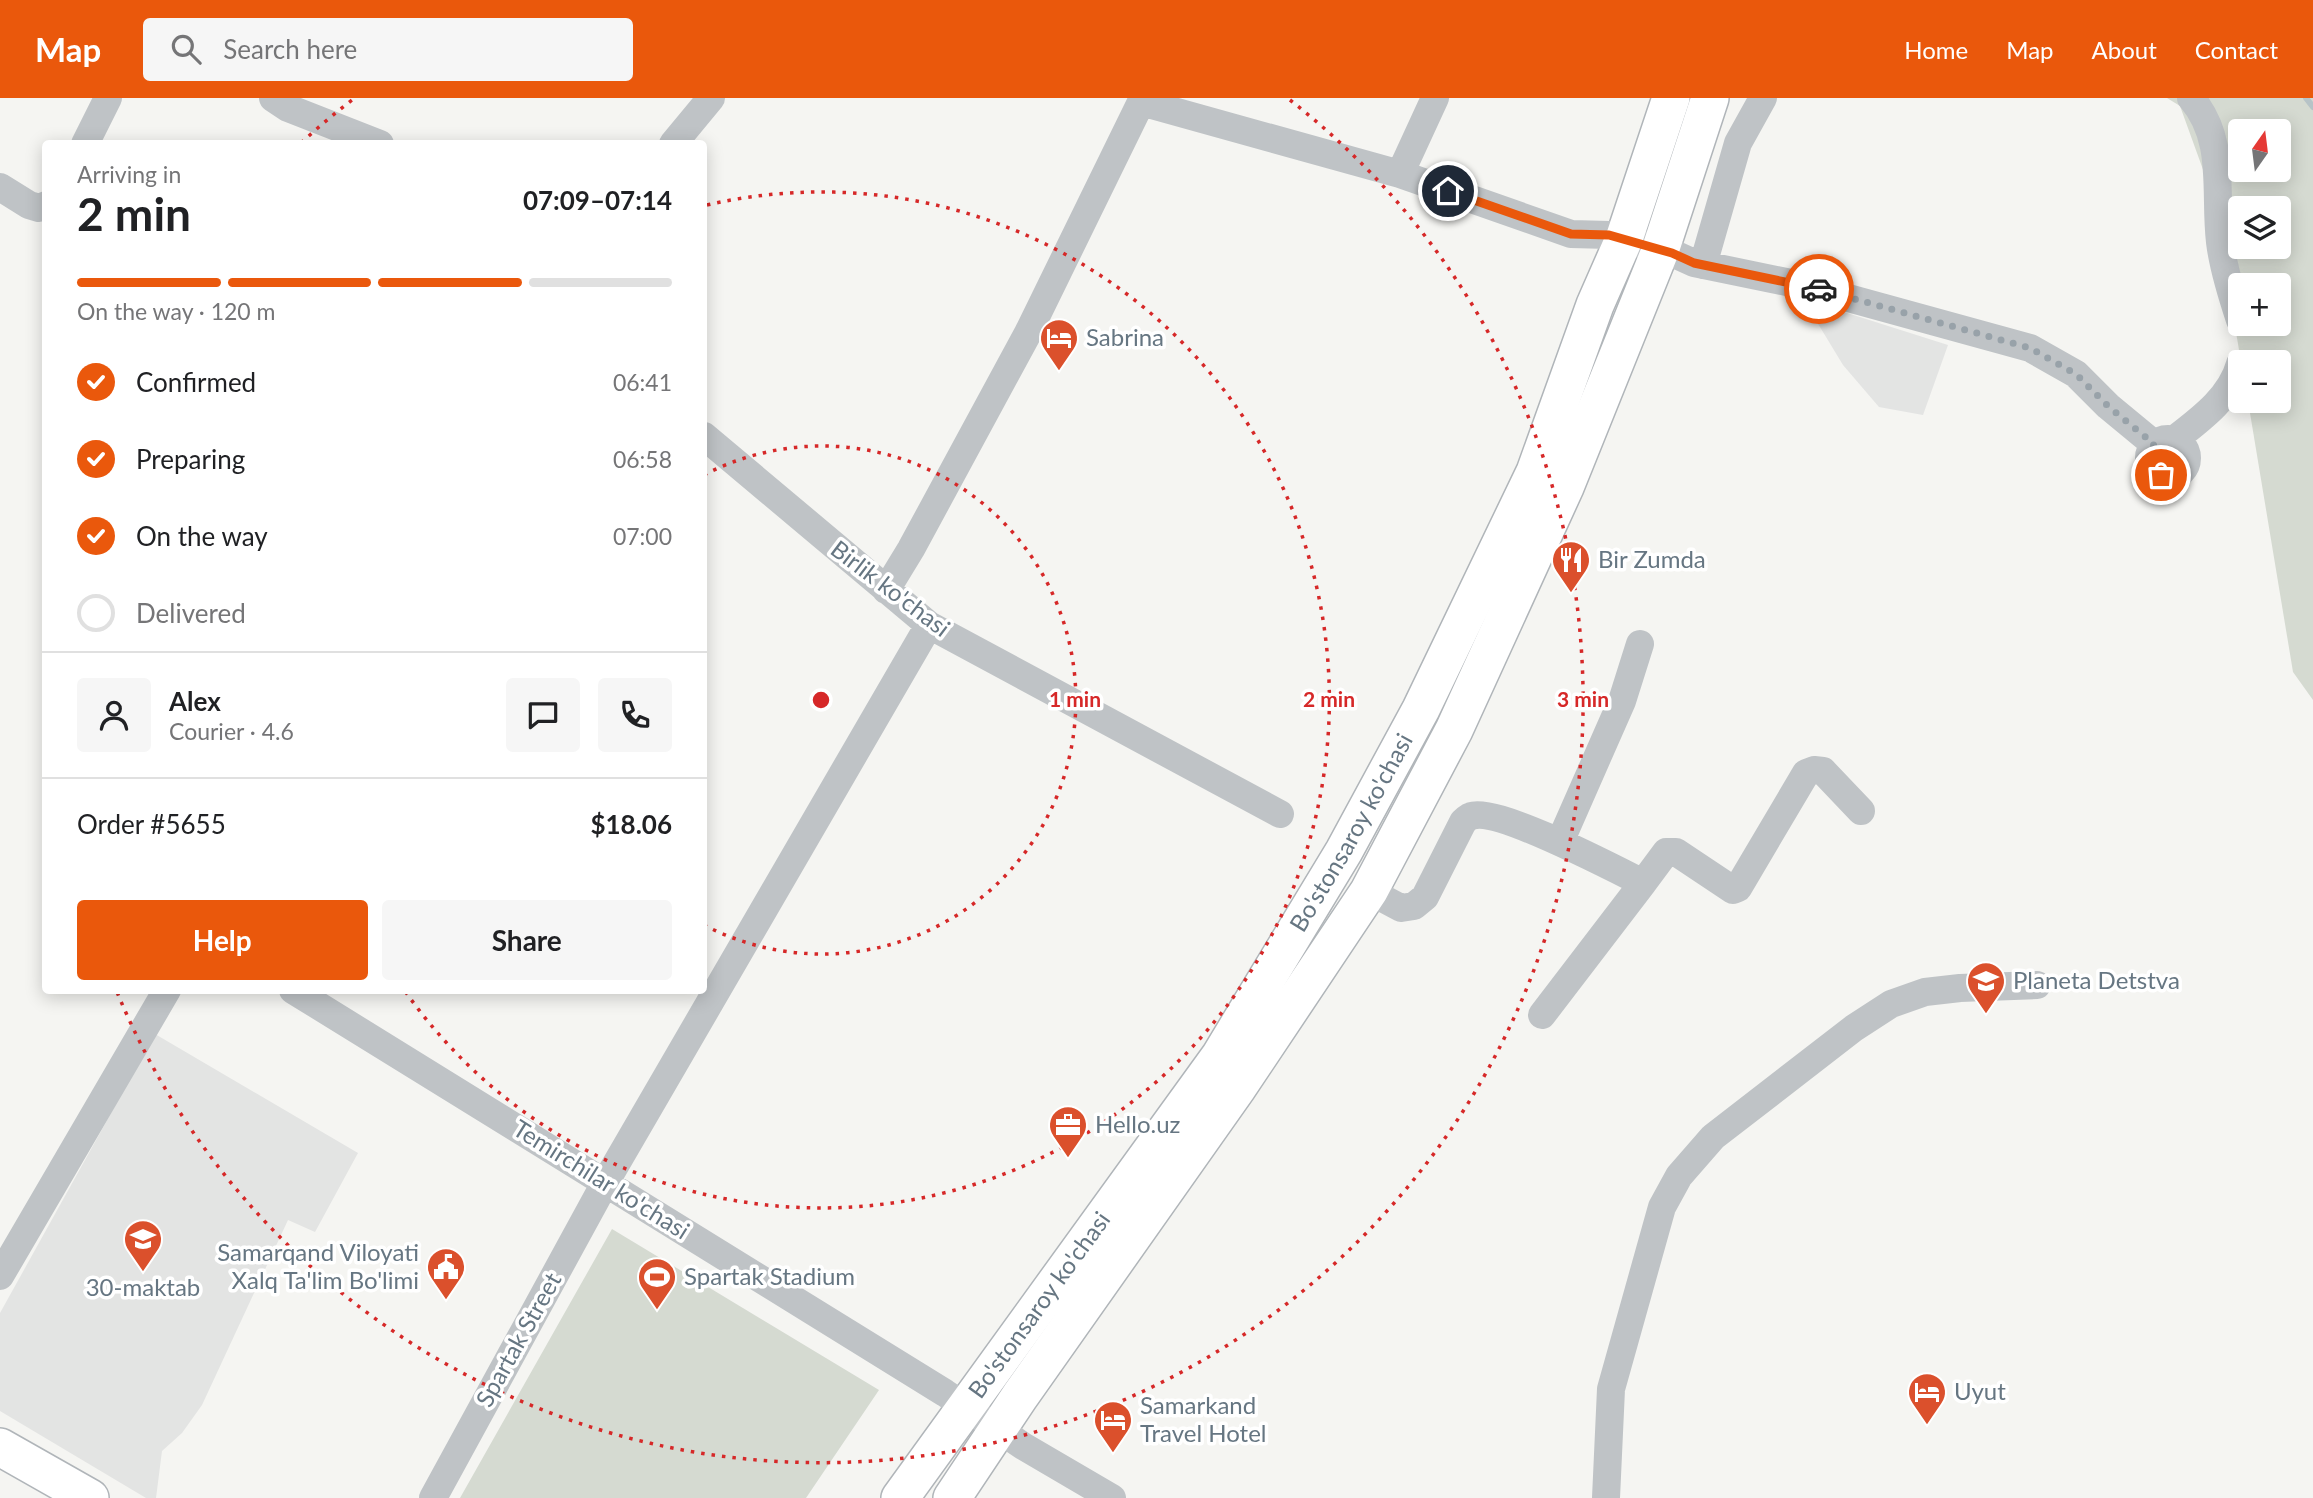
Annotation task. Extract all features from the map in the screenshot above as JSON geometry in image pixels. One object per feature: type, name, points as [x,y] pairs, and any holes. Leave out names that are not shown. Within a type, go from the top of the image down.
[{"type":"main road","name":"Bo'stonsaroy ko'chasi","points":[[900,1498],[956,1400],[1220,1056],[1344,851],[1421,709],[1535,472],[1595,305],[1624,239],[1671,98]]},
{"type":"main road","name":"Bo'stonsaroy ko'chasi","points":[[952,1498],[1238,1087],[1369,891],[1454,730],[1565,487],[1660,251],[1710,98]]},
{"type":"main road","points":[[0,1447],[90,1498]]},
{"type":"street","points":[[87,140],[108,98]]},
{"type":"street","points":[[274,98],[288,108],[370,140]]},
{"type":"street","points":[[676,140],[711,98]]},
{"type":"street","points":[[1400,174],[1435,98]]},
{"type":"street","points":[[1703,265],[1738,143],[1763,98]]},
{"type":"street","points":[[2191,98],[2206,120],[2214,146],[2220,179],[2220,243],[2228,273]]},
{"type":"street","points":[[886,590],[1027,333],[1142,100],[1400,174],[1571,234],[1609,235],[1703,265],[1801,285],[2030,348],[2076,374],[2108,406],[2165,442],[2208,413],[2228,388]]},
{"type":"street","points":[[0,187],[29,205],[42,207]]},
{"type":"street","name":"Birlik ko'chasi","points":[[707,439],[929,625],[1279,814]]},
{"type":"street","name":"Spartak Street","points":[[433,1498],[605,1183],[929,625]]},
{"type":"street","points":[[1560,842],[1622,701],[1640,644]]},
{"type":"street","points":[[1542,1015],[1666,852],[1671,850],[1733,890],[1738,888],[1807,773],[1814,770],[1823,771],[1861,811]]},
{"type":"street","points":[[1369,891],[1401,908],[1414,906],[1425,897],[1463,822],[1470,816],[1486,815],[1560,842],[1643,883]]},
{"type":"street","points":[[1606,1498],[1611,1389],[1662,1207],[1679,1176],[1713,1137],[1854,1028],[1891,1004],[1925,992],[2038,985]]},
{"type":"street","points":[[0,1276],[165,994]]},
{"type":"street","name":"Temirchilar ko'chasi","points":[[299,994],[956,1400],[998,1430],[1112,1498]]},
{"type":"shaded area","points":[[2167,98],[2313,98],[2313,700],[2293,672],[2250,413],[2291,413],[2291,350],[2239,350],[2237,336],[2291,336],[2291,273],[2228,273],[2228,284],[2214,200],[2180,106]]},
{"type":"shaded area","points":[[1803,299],[1948,345],[1923,415],[1879,407],[1843,365]]},
{"type":"shaded area","name":"30-maktab","points":[[155,1034],[358,1153],[315,1232],[288,1220],[202,1405],[182,1433],[162,1451],[156,1498],[146,1498],[0,1411],[0,1313]]},
{"type":"shaded area","name":"Spartak Stadium","points":[[612,1229],[879,1390],[806,1498],[460,1498]]},
{"type":"waterway","points":[[2306,98],[2313,107]]},
{"type":"way so far","points":[[1819,289],[2030,348],[2076,374],[2108,406],[2154,444],[2148,458],[2154,472],[2161,475]]},
{"type":"place","name":"Sabrina","points":[[1059,372]]},
{"type":"place","name":"Bir Zumda","points":[[1571,594]]},
{"type":"place","name":"Planeta Detstva","points":[[1986,1015]]},
{"type":"place","name":"Hello.uz","points":[[1068,1159]]},
{"type":"place","name":"30-maktab","points":[[143,1273]]},
{"type":"place","name":"Samarqand Viloyati Xalq Ta'lim Bo'limi","points":[[446,1301]]},
{"type":"place","name":"Spartak Stadium","points":[[657,1311]]},
{"type":"place","name":"Uyut","points":[[1927,1426]]},
{"type":"place","name":"Samarkand Travel Hotel","points":[[1113,1454]]},
{"type":"route","points":[[1448,191],[1571,234],[1609,235],[1672,253],[1694,263],[1819,289]]}]
